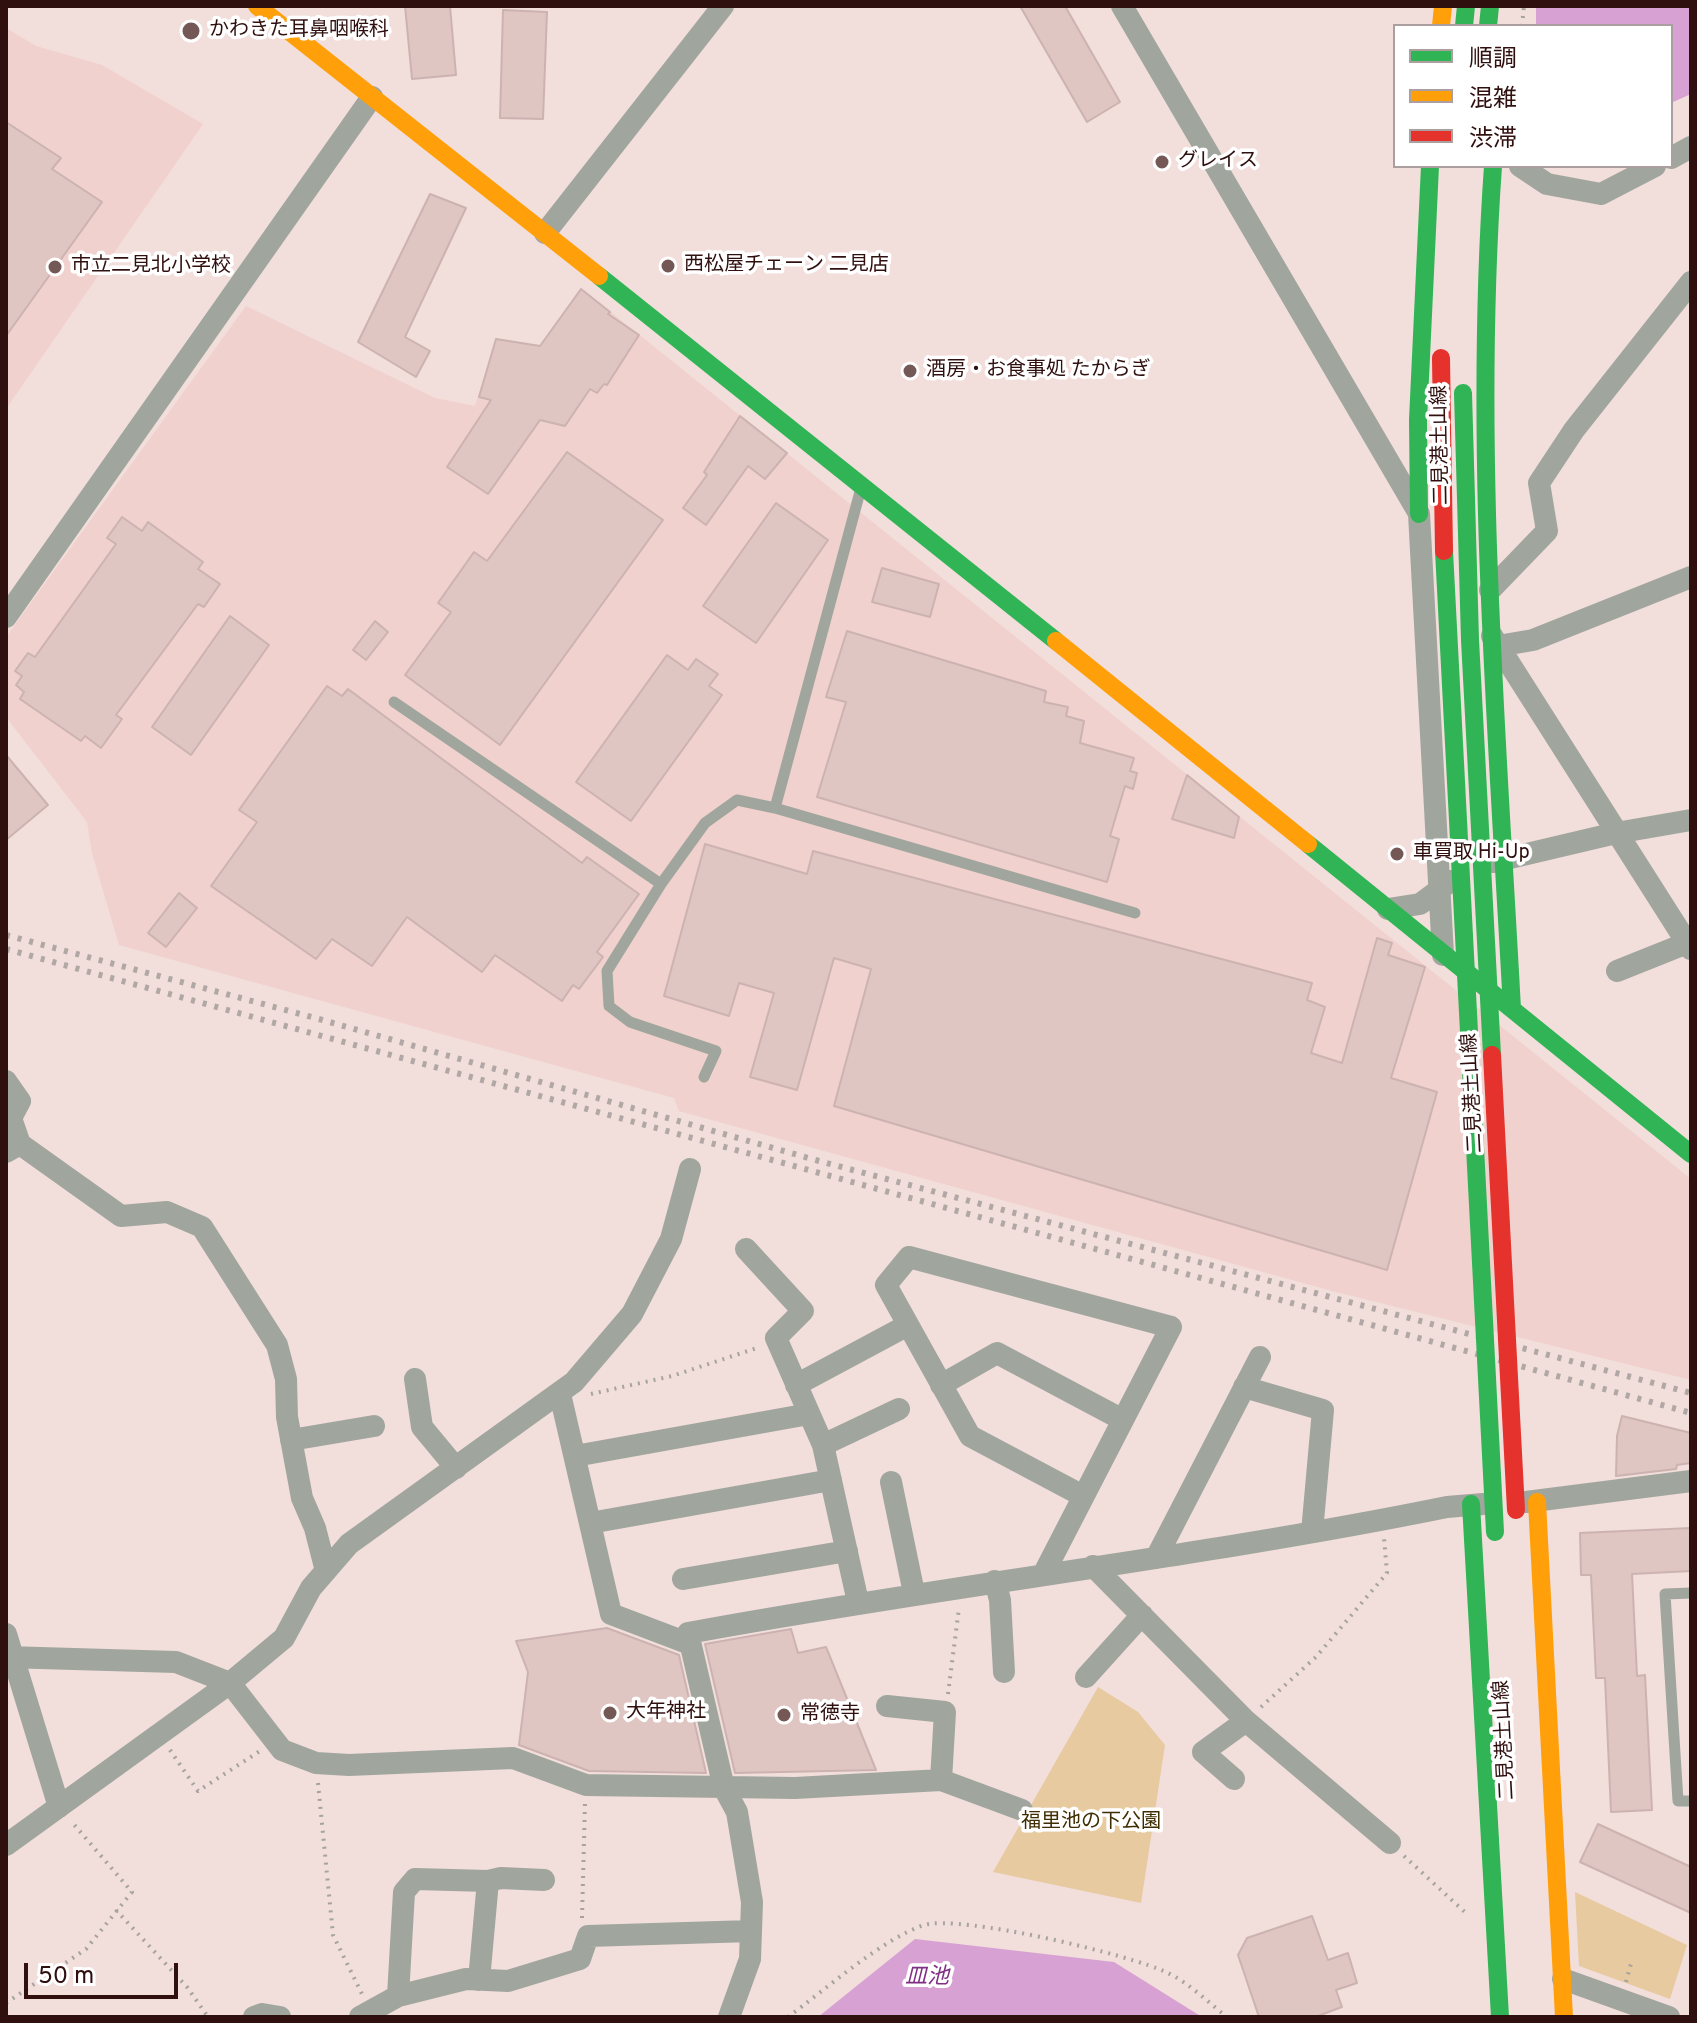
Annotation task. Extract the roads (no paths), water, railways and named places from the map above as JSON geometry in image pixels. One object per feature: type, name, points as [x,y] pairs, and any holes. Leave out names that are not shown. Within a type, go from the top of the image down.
[{"type":"main road","points":[[257,6],[862,484],[1691,1154]]},
{"type":"main road","points":[[1419,514],[1418,420],[1430,168]]},
{"type":"main road","points":[[1446,231],[1449,168]]},
{"type":"main road","points":[[1493,168],[1487,226],[1484,455],[1512,1009]]},
{"type":"main road","name":"二見港土山線","points":[[1441,350],[1445,602],[1495,1540]]},
{"type":"main road","name":"二見港土山線","points":[[1463,372],[1470,640],[1517,1532]]},
{"type":"main road","points":[[1537,1502],[1564,2017]]},
{"type":"main road","points":[[1471,1504],[1500,2017]]},
{"type":"main road","points":[[1513,1907],[1518,2017]]},
{"type":"street","points":[[545,233],[723,6]]},
{"type":"street","points":[[1122,6],[1495,642],[1689,946],[1617,971]]},
{"type":"street","points":[[6,617],[372,97]]},
{"type":"street","points":[[1673,157],[1691,147]]},
{"type":"street","points":[[1523,168],[1547,184],[1601,194],[1651,168]]},
{"type":"street","points":[[1490,590],[1547,531],[1539,483],[1574,430],[1691,282]]},
{"type":"street","points":[[1419,514],[1443,955]]},
{"type":"street","points":[[1495,642],[1533,640],[1691,577]]},
{"type":"street","points":[[1388,909],[1420,904],[1441,886],[1505,857],[1691,820]]},
{"type":"street","points":[[6,1081],[20,1101],[11,1118],[13,1148],[121,1216],[167,1212],[202,1227],[277,1345],[286,1379],[291,1440],[302,1498],[315,1528],[326,1571]]},
{"type":"street","points":[[6,1845],[230,1683],[284,1638],[311,1588],[349,1544],[561,1398],[632,1314],[671,1239],[690,1169]]},
{"type":"street","points":[[746,1249],[803,1311],[776,1338],[823,1445],[858,1602]]},
{"type":"street","points":[[1044,1573],[1171,1327],[909,1257],[886,1285],[970,1436],[1083,1496]]},
{"type":"street","points":[[796,1385],[908,1325]]},
{"type":"street","points":[[941,1385],[997,1353],[1123,1420]]},
{"type":"street","points":[[1156,1558],[1260,1357]]},
{"type":"street","points":[[415,1379],[422,1427],[456,1468]]},
{"type":"street","points":[[1244,1387],[1323,1410],[1312,1532]]},
{"type":"street","points":[[561,1398],[611,1614],[690,1644]]},
{"type":"street","points":[[823,1445],[899,1409]]},
{"type":"street","points":[[575,1456],[809,1414]]},
{"type":"street","points":[[291,1440],[374,1426]]},
{"type":"street","points":[[590,1523],[831,1480]]},
{"type":"street","points":[[729,2017],[750,1959],[752,1902],[737,1812],[724,1788],[688,1633],[858,1602],[1156,1558],[1471,1504],[1537,1502],[1691,1481]]},
{"type":"street","points":[[891,1482],[914,1593]]},
{"type":"street","points":[[683,1579],[847,1551]]},
{"type":"street","points":[[1093,1566],[1246,1721],[1390,1843]]},
{"type":"street","points":[[995,1581],[1000,1600],[1004,1672]]},
{"type":"street","points":[[1086,1677],[1142,1615]]},
{"type":"street","points":[[6,1634],[10,1657],[59,1807]]},
{"type":"street","points":[[10,1657],[176,1662],[230,1683],[282,1750],[316,1763],[349,1765],[513,1758],[586,1785],[724,1788],[941,1780],[1022,1810]]},
{"type":"street","points":[[887,1706],[945,1712],[941,1780]]},
{"type":"street","points":[[1234,1779],[1203,1752],[1246,1721]]},
{"type":"street","points":[[398,1996],[404,1892],[415,1879],[544,1880]]},
{"type":"street","points":[[479,1980],[488,1881]]},
{"type":"street","points":[[365,2014],[398,1996],[479,1980],[508,1981],[580,1959],[588,1936],[751,1931]]},
{"type":"street","points":[[1563,1979],[1669,2017]]},
{"type":"street","points":[[254,2017],[262,2014],[280,2017]]},
{"type":"lane","points":[[775,808],[862,484]]},
{"type":"lane","points":[[394,702],[661,884]]},
{"type":"lane","points":[[704,1077],[716,1051],[630,1022],[609,1006],[607,971],[661,884],[705,823],[737,800],[775,808],[1135,913]]},
{"type":"lane","points":[[1691,1593],[1665,1594],[1678,1801],[1691,1801]]},
{"type":"water","points":[[1536,6],[1691,6],[1691,94],[1673,102],[1673,24],[1536,24]]},
{"type":"water","name":"皿池","points":[[915,1939],[1114,1962],[1202,2017],[818,2017]]},
{"type":"railway","points":[[6,935],[319,1019],[819,1161],[1691,1393]]},
{"type":"railway","points":[[6,949],[1691,1413]]},
{"type":"place","name":"かわきた耳鼻咽喉科","points":[[191,31]]},
{"type":"place","name":"グレイス","points":[[1162,162]]},
{"type":"place","name":"西松屋チェーン 二見店","points":[[668,266]]},
{"type":"place","name":"市立二見北小学校","points":[[55,267]]},
{"type":"place","name":"酒房・お食事処 たからぎ","points":[[910,371]]},
{"type":"place","name":"車買取 Hi-Up","points":[[1397,854]]},
{"type":"place","name":"大年神社","points":[[610,1713]]},
{"type":"place","name":"常徳寺","points":[[784,1715]]},
{"type":"park label","name":"福里池の下公園","points":[[1091,1823]]}]
